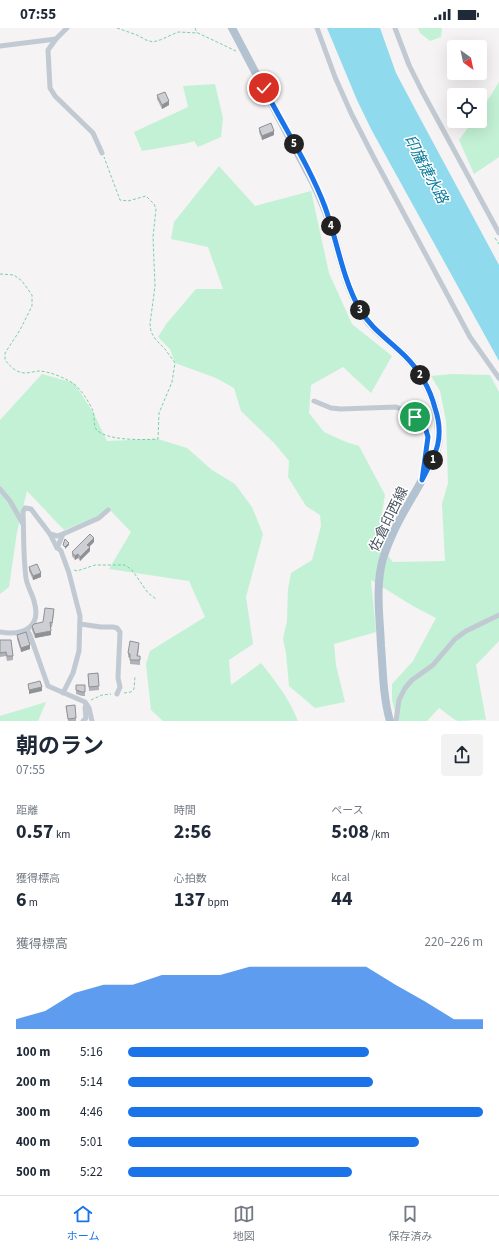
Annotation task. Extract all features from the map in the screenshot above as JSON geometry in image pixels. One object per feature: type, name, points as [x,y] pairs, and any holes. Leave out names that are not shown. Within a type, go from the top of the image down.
[{"type":"main road","name":"佐倉印西線","points":[[232,28],[317,190],[328,218],[350,289],[358,307],[378,333],[406,357],[418,372],[428,388],[436,408],[439,434],[438,447],[395,529],[381,566],[378,586],[384,693],[390,721]]},
{"type":"street","points":[[67,28],[48,50],[50,88],[55,96],[93,133],[102,153]]},
{"type":"street","points":[[317,28],[335,77],[374,158],[470,336],[499,378]]},
{"type":"street","points":[[395,28],[422,91],[499,233]]},
{"type":"street","points":[[0,46],[56,39]]},
{"type":"street","points":[[314,401],[331,408],[341,409],[396,407],[406,410],[415,417],[426,430],[428,437],[422,480]]},
{"type":"street","points":[[0,489],[10,501],[24,524]]},
{"type":"street","points":[[0,632],[14,633],[27,630],[34,620],[35,602],[26,580],[24,563],[23,512],[25,508],[31,509],[50,534],[60,551],[75,593],[80,624],[79,651],[73,673],[63,693]]},
{"type":"street","points":[[50,534],[57,536],[63,534],[99,518],[108,510]]},
{"type":"street","points":[[58,548],[63,534]]},
{"type":"street","points":[[396,721],[399,700],[405,688],[412,680],[433,665],[455,639],[466,631],[499,616]]},
{"type":"street","points":[[80,624],[113,627],[117,628],[120,632],[118,678],[120,687],[117,694]]},
{"type":"street","points":[[27,630],[48,686],[85,702],[89,708],[92,721]]},
{"type":"street","points":[[83,721],[86,718],[86,704]]},
{"type":"path","points":[[117,28],[152,42],[178,32],[198,33],[246,54]]},
{"type":"path","points":[[195,28],[198,33]]},
{"type":"path","points":[[0,274],[14,275],[22,281],[32,295],[32,306],[20,330],[5,353],[5,360],[13,369],[24,373],[40,371],[60,376],[74,383],[84,396],[93,412],[95,426],[103,433],[121,439],[158,439],[159,413],[172,382],[175,363],[165,349],[156,340],[151,332],[150,324],[155,286],[153,237],[156,209],[154,204],[146,196],[128,201],[120,200],[102,153]]},
{"type":"path","points":[[74,571],[95,566],[125,565],[132,570],[148,593],[156,599]]},
{"type":"green space","points":[[418,28],[442,28],[441,37],[430,41],[420,33]]},
{"type":"green space","points":[[499,82],[499,157],[474,174],[459,140],[468,128],[487,128],[487,101]]},
{"type":"green space","points":[[215,84],[223,118],[221,137],[198,147],[194,141],[142,151],[134,132],[188,107],[183,86]]},
{"type":"green space","points":[[219,166],[255,206],[311,191],[329,273],[352,324],[392,356],[371,393],[343,367],[311,385],[309,413],[324,432],[359,446],[385,495],[377,542],[393,562],[445,561],[442,504],[448,483],[446,421],[440,391],[431,376],[452,374],[490,375],[499,392],[499,641],[476,665],[486,720],[458,721],[450,717],[439,708],[427,721],[397,720],[392,700],[392,684],[413,661],[436,618],[413,606],[371,580],[376,632],[334,644],[336,665],[345,702],[315,708],[289,686],[286,653],[283,639],[287,621],[288,589],[291,573],[312,560],[321,526],[320,515],[306,506],[288,477],[289,461],[275,444],[241,411],[234,388],[216,378],[175,363],[170,349],[158,337],[167,323],[196,289],[223,289],[208,247],[171,239],[174,222]]},
{"type":"green space","points":[[42,374],[74,383],[93,412],[107,441],[158,439],[187,448],[212,470],[235,484],[252,507],[263,534],[246,597],[253,644],[229,660],[231,685],[261,663],[286,698],[298,721],[163,721],[151,710],[146,664],[150,651],[205,617],[189,581],[109,569],[131,532],[111,511],[64,530],[27,491],[17,532],[9,587],[0,594],[0,420]]},
{"type":"green space","points":[[46,702],[38,721],[0,721],[0,716]]},
{"type":"water","name":"印旛捷水路","points":[[327,28],[380,28],[396,73],[499,265],[499,361],[371,129],[357,100]]},
{"type":"building","points":[[165,92],[169,101],[162,105],[157,95]]},
{"type":"building","points":[[271,123],[274,131],[262,136],[259,128]]},
{"type":"building","points":[[90,534],[94,538],[87,545],[90,547],[80,557],[78,554],[75,556],[72,552]]},
{"type":"building","points":[[65,539],[69,543],[65,547],[63,545]]},
{"type":"building","points":[[37,564],[41,573],[33,576],[29,567]]},
{"type":"building","points":[[45,608],[54,609],[52,623],[50,622],[51,631],[35,634],[32,626],[43,622]]},
{"type":"building","points":[[26,632],[30,645],[21,648],[17,635]]},
{"type":"building","points":[[0,640],[11,640],[13,656],[7,656],[6,652],[0,653]]},
{"type":"building","points":[[130,641],[139,643],[137,656],[140,656],[140,660],[130,660],[130,654],[128,653]]},
{"type":"building","points":[[98,673],[99,686],[89,687],[88,674]]},
{"type":"building","points":[[40,681],[42,687],[29,690],[28,684]]},
{"type":"building","points":[[76,685],[85,685],[85,692],[76,690]]},
{"type":"building","points":[[75,705],[76,718],[68,719],[66,706]]},
{"type":"route","points":[[264,88],[304,164],[324,206],[350,289],[358,307],[378,333],[406,357],[428,388],[436,408],[439,434],[438,447],[422,480],[428,437],[426,430],[415,417]]}]
